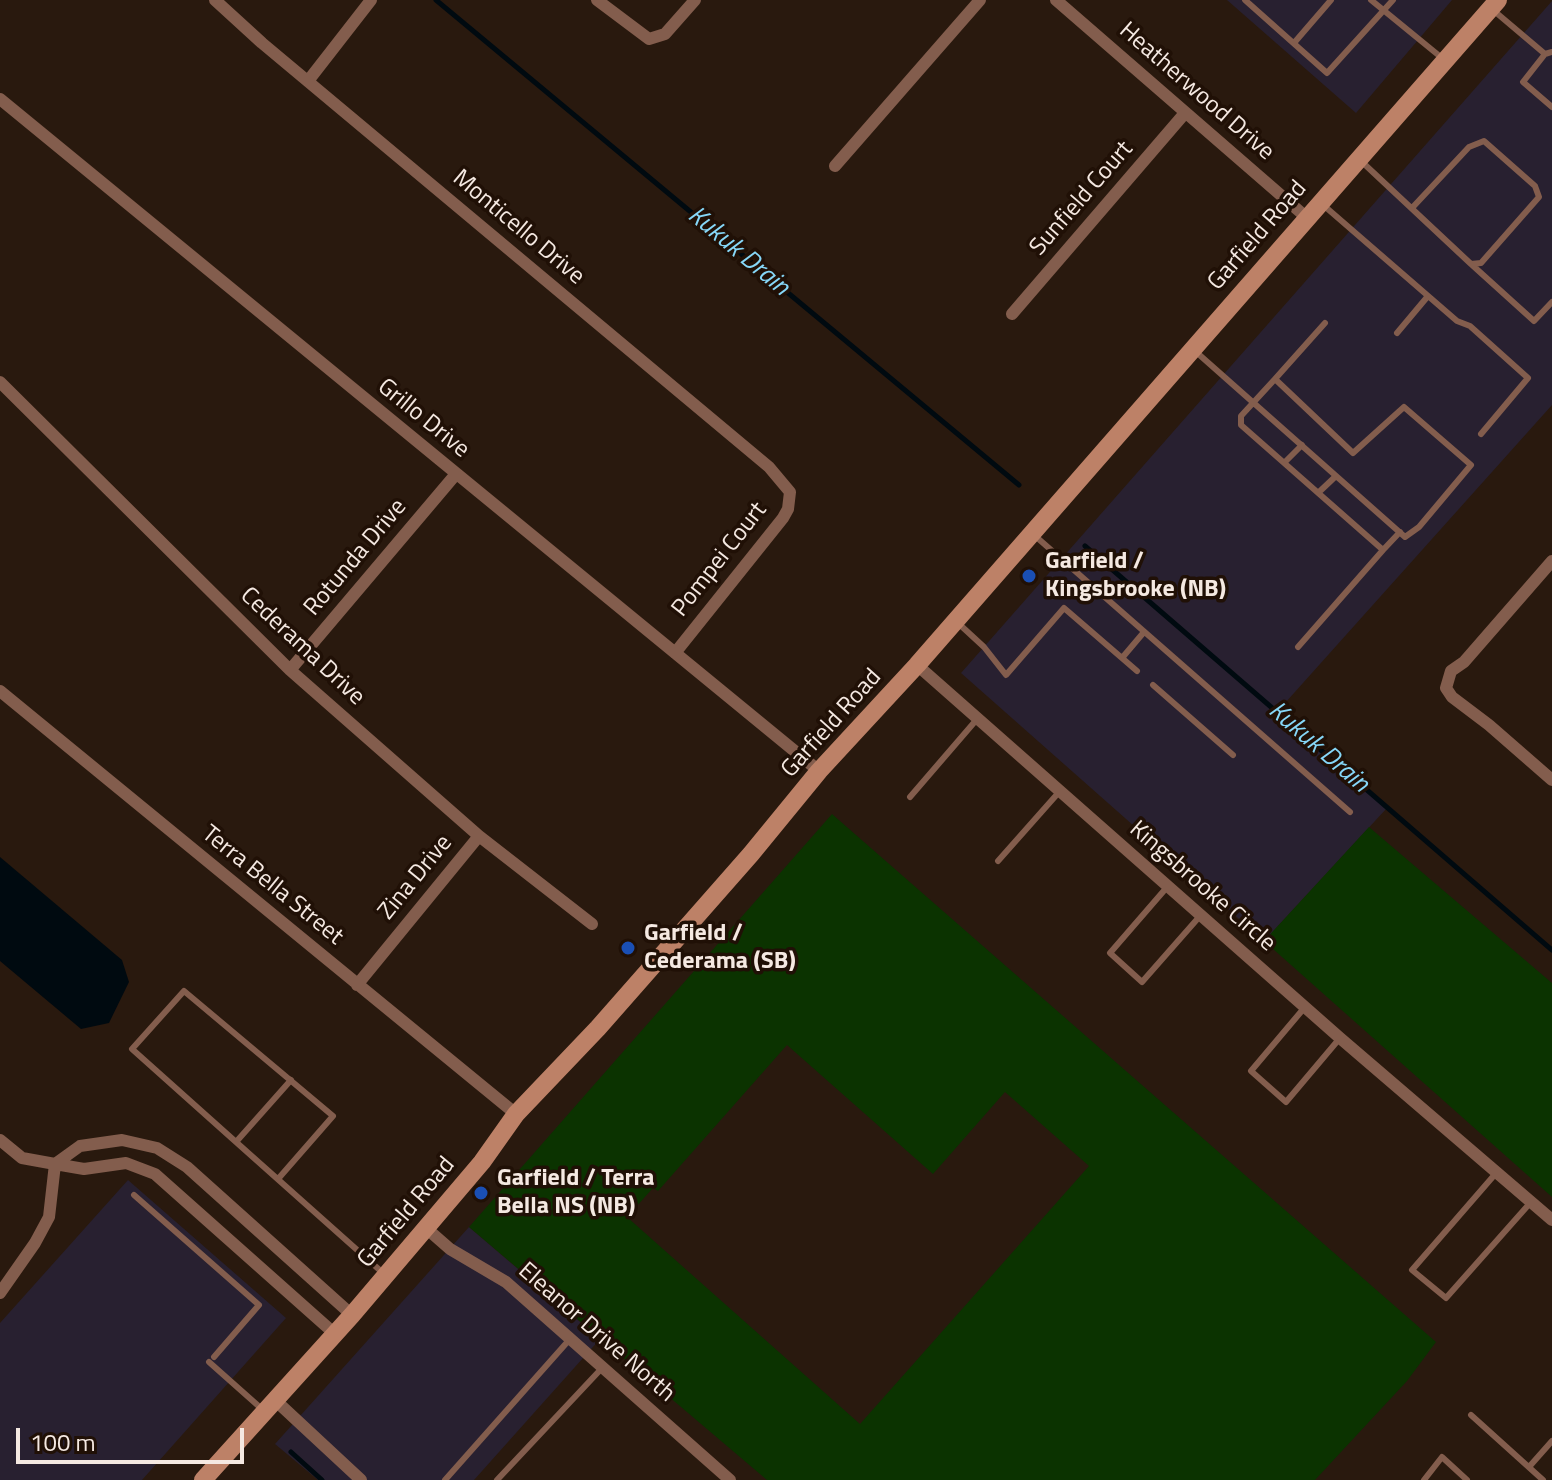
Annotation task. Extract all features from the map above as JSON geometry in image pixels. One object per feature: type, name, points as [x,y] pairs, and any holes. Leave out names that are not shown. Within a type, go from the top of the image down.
[{"type":"main road","name":"Garfield Road","points":[[203,1480],[386,1276],[482,1162],[516,1114],[606,1020],[819,771],[917,665],[1494,4]]},
{"type":"street","name":"Monticello Drive","points":[[215,0],[769,467],[790,492]]},
{"type":"street","points":[[308,81],[371,0]]},
{"type":"street","points":[[597,0],[649,39],[665,34],[695,0]]},
{"type":"street","points":[[835,166],[980,0]]},
{"type":"street","name":"Heatherwood Drive","points":[[1056,0],[1306,217]]},
{"type":"street","name":"Grillo Drive","points":[[0,99],[819,771]]},
{"type":"street","name":"Sunfield Court","points":[[1012,314],[1185,113]]},
{"type":"street","name":"Cederama Drive","points":[[0,382],[290,670],[479,836],[592,924]]},
{"type":"street","name":"Rotunda Drive","points":[[290,670],[456,474]]},
{"type":"street","name":"Pompei Court","points":[[675,653],[783,518],[788,509],[790,492]]},
{"type":"street","points":[[1552,561],[1464,662],[1451,671],[1446,688],[1452,697],[1552,780]]},
{"type":"street","name":"Kingsbrooke Circle","points":[[917,665],[1340,1038],[1552,1220]]},
{"type":"street","name":"Terra Bella Street","points":[[0,691],[516,1114]]},
{"type":"street","name":"Zina Drive","points":[[357,985],[479,836]]},
{"type":"street","points":[[0,1140],[22,1158],[84,1169],[126,1163],[155,1174],[335,1334]]},
{"type":"street","points":[[0,1293],[49,1217],[55,1164],[80,1146],[122,1140],[157,1148],[187,1167],[352,1315]]},
{"type":"street","points":[[216,1228],[232,1210]]},
{"type":"street","name":"Eleanor Drive North","points":[[426,1228],[450,1249],[506,1282],[730,1480]]},
{"type":"street","points":[[270,1406],[361,1480]]},
{"type":"lane","points":[[1245,0],[1327,73],[1393,0]]},
{"type":"lane","points":[[1294,43],[1331,0]]},
{"type":"lane","points":[[1371,0],[1445,60]]},
{"type":"lane","points":[[1494,4],[1549,53],[1523,82],[1552,107]]},
{"type":"lane","points":[[1412,208],[1469,147],[1484,141],[1535,186],[1539,197],[1481,263],[1471,264]]},
{"type":"lane","points":[[1358,158],[1534,321],[1552,302]]},
{"type":"lane","points":[[1319,202],[1457,321],[1470,326],[1528,378],[1481,434]]},
{"type":"lane","points":[[1397,333],[1428,296]]},
{"type":"lane","points":[[1325,323],[1241,416],[1241,425],[1383,550]]},
{"type":"lane","points":[[1192,348],[1405,537],[1419,527],[1471,465],[1404,407],[1353,453],[1275,379]]},
{"type":"lane","points":[[1284,463],[1302,445]]},
{"type":"lane","points":[[1318,493],[1336,476]]},
{"type":"lane","points":[[1298,647],[1400,532]]},
{"type":"lane","points":[[1032,533],[1350,812]]},
{"type":"lane","points":[[955,621],[984,647],[1006,675],[1064,608],[1137,671]]},
{"type":"lane","points":[[1122,658],[1144,632]]},
{"type":"lane","points":[[1153,685],[1233,755]]},
{"type":"lane","points":[[910,797],[978,718]]},
{"type":"lane","points":[[998,861],[1060,791]]},
{"type":"lane","points":[[1168,886],[1110,953],[1142,982],[1201,915]]},
{"type":"lane","points":[[278,1179],[333,1116],[184,991],[132,1049],[386,1276]]},
{"type":"lane","points":[[1305,1007],[1251,1071],[1286,1102],[1340,1038]]},
{"type":"lane","points":[[236,1142],[291,1080]]},
{"type":"lane","points":[[1497,1172],[1412,1270],[1446,1298],[1531,1202]]},
{"type":"lane","points":[[134,1195],[259,1305],[211,1360],[270,1406]]},
{"type":"lane","points":[[445,1480],[571,1339]]},
{"type":"lane","points":[[497,1480],[603,1367]]},
{"type":"lane","points":[[1471,1415],[1543,1480]]},
{"type":"lane","points":[[1529,1467],[1552,1441]]},
{"type":"lane","points":[[1424,1480],[1442,1457],[1467,1480]]},
{"type":"shaded area","points":[[1227,0],[1452,0],[1356,113]]},
{"type":"shaded area","points":[[1552,1],[1552,405],[1277,712],[1387,808],[1264,941],[961,673]]},
{"type":"shaded area","points":[[0,857],[122,960],[129,982],[109,1023],[81,1029],[0,961]]},
{"type":"shaded area","points":[[128,1180],[286,1318],[142,1480],[0,1480],[0,1323]]},
{"type":"shaded area","points":[[469,1227],[600,1339],[474,1480],[318,1480],[275,1444]]},
{"type":"green space","points":[[832,814],[1436,1342],[1407,1381],[1315,1480],[767,1480],[469,1227]],"holes":[[[787,1045],[933,1174],[1005,1092],[1089,1166],[860,1424],[627,1217],[653,1188],[658,1191]]]},
{"type":"green space","points":[[1369,827],[1552,983],[1552,1197],[1264,941]]},
{"type":"waterway","name":"Kukuk Drain","points":[[436,0],[1019,485]]},
{"type":"waterway","name":"Kukuk Drain","points":[[1085,546],[1552,950]]},
{"type":"waterway","points":[[291,1452],[322,1480]]},
{"type":"place","name":"Garfield / Kingsbrooke (NB)","points":[[1029,576]]},
{"type":"place","name":"Garfield / Cederama (SB)","points":[[628,948]]},
{"type":"place","name":"Garfield / Terra Bella NS (NB)","points":[[481,1193]]}]
